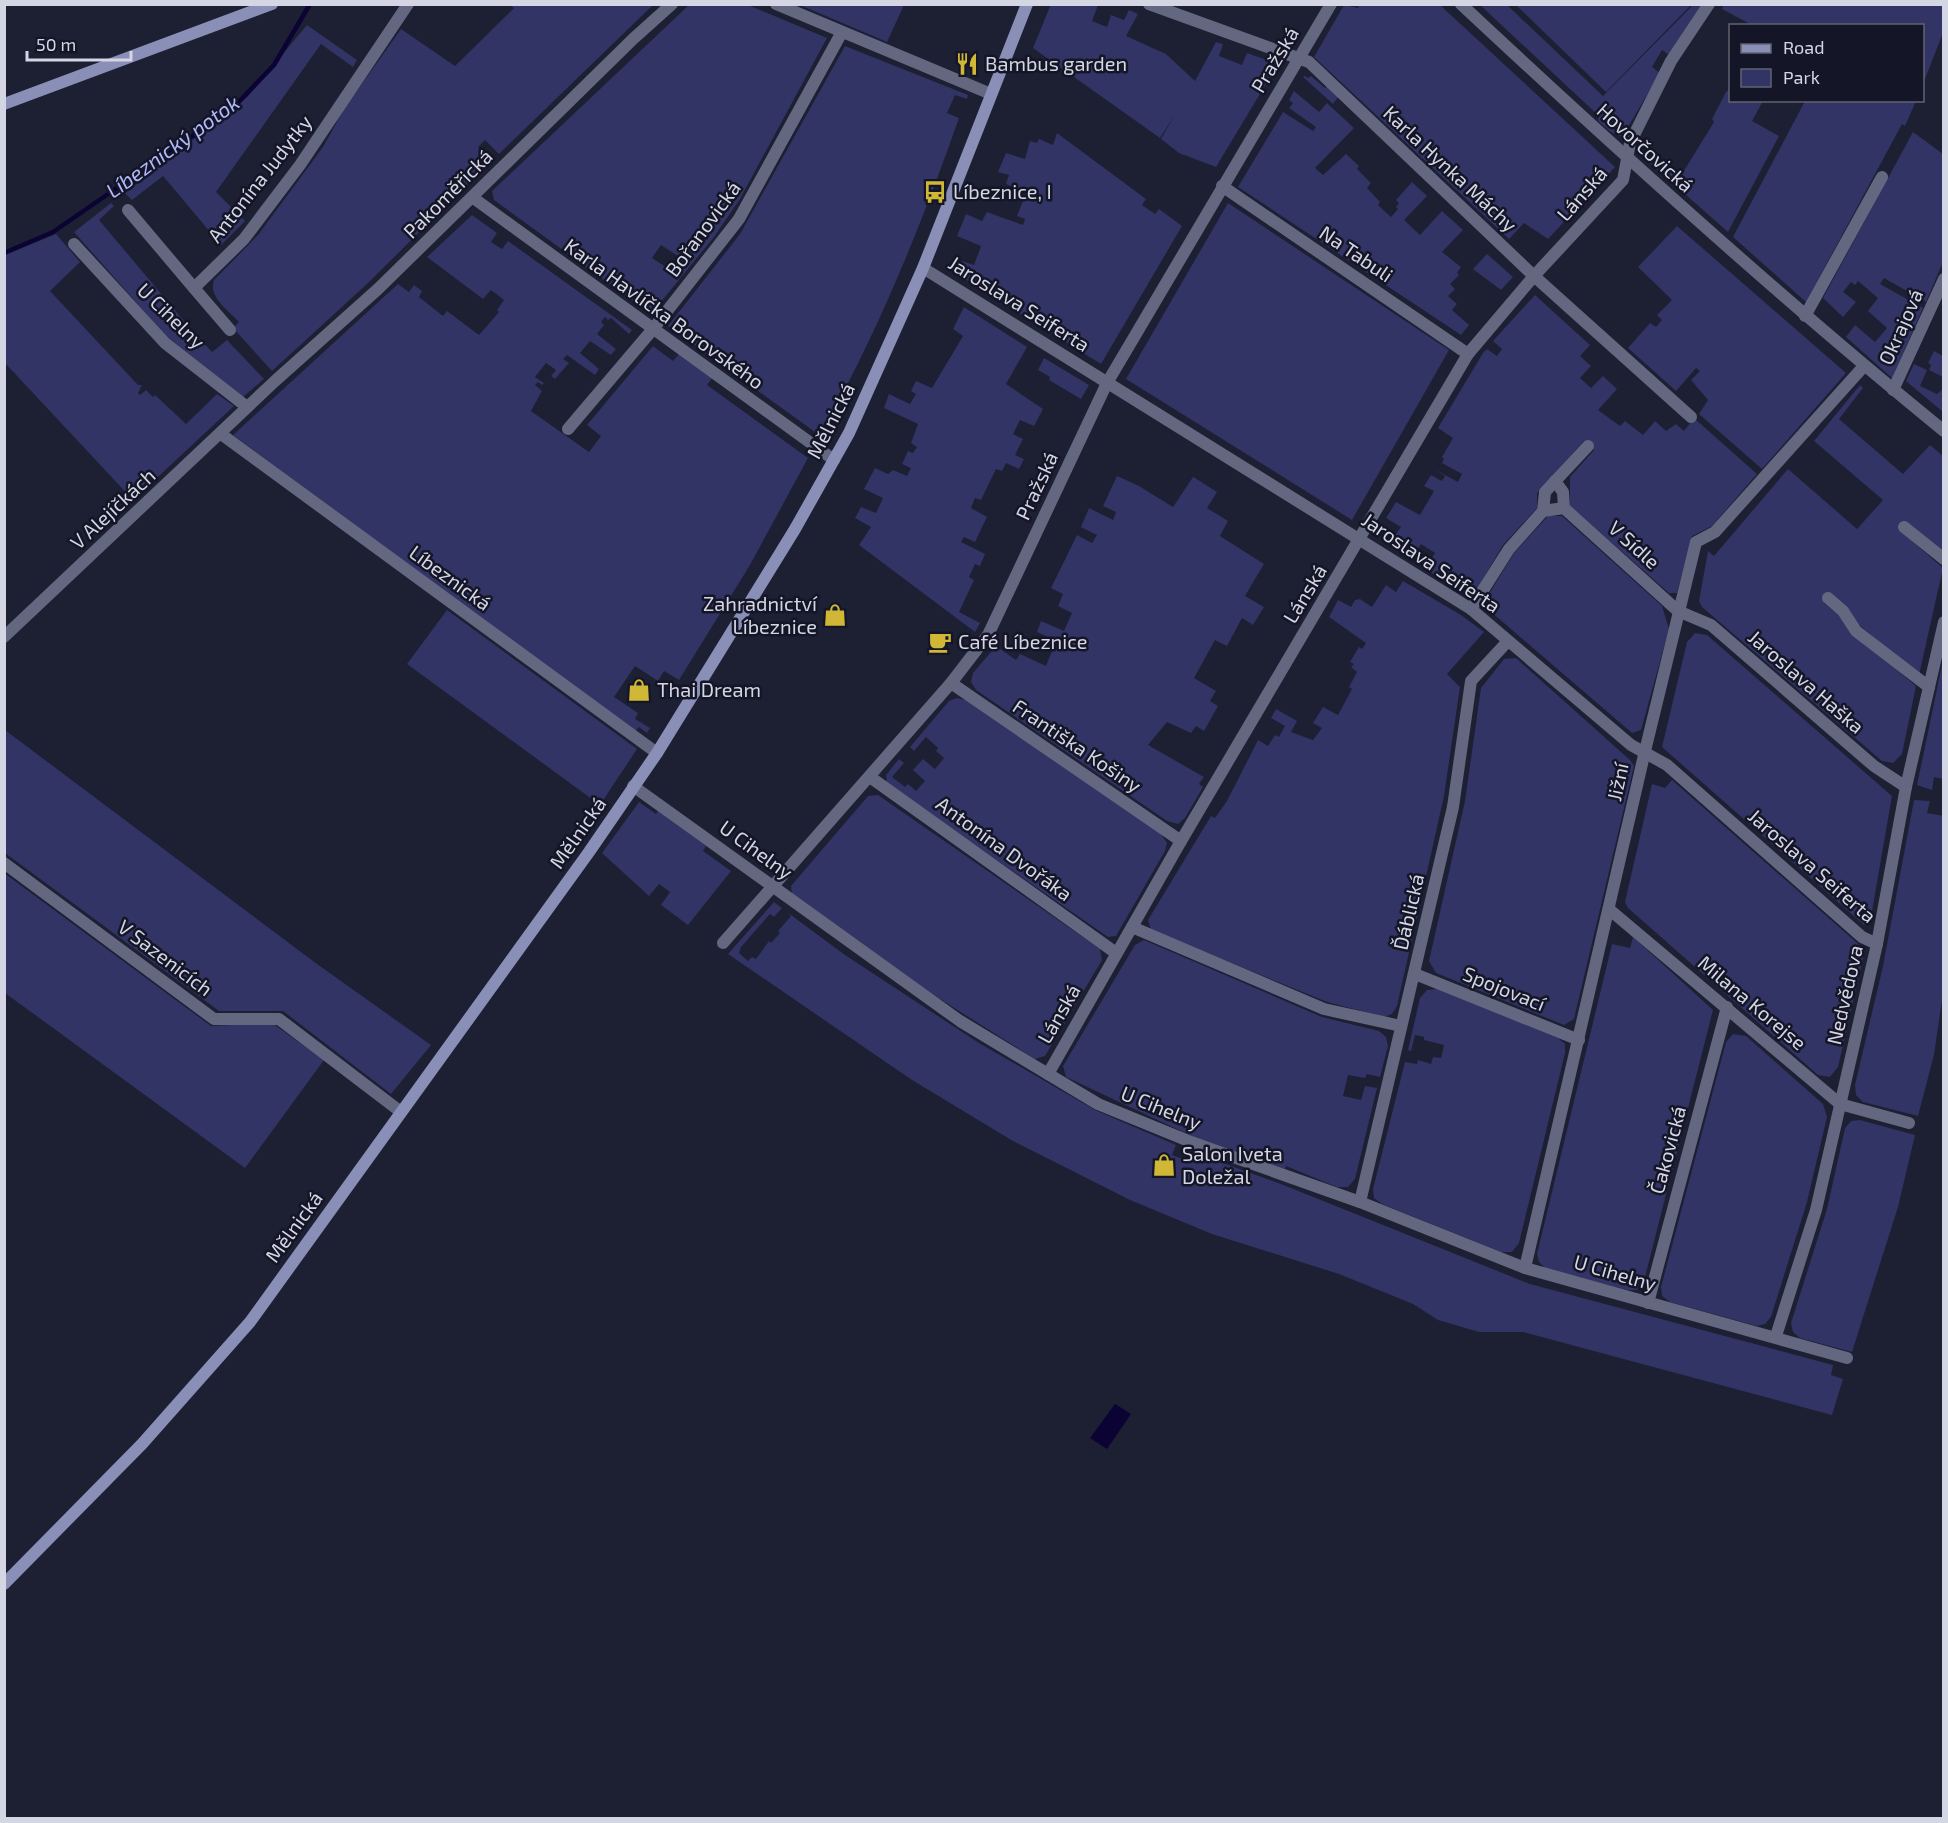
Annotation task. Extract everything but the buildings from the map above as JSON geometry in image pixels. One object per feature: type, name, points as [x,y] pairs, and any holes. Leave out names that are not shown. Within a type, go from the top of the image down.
[{"type":"main road","points":[[4,104],[272,4]]},
{"type":"main road","name":"Mělnická","points":[[4,1584],[142,1444],[250,1322],[589,852],[657,753],[795,529],[834,460],[897,331],[1027,4]]},
{"type":"street","name":"Antonína Judytky","points":[[194,288],[244,239],[300,165],[408,4]]},
{"type":"street","name":"Pakoměřická","points":[[247,407],[378,289],[633,39],[672,4]]},
{"type":"street","points":[[776,4],[991,94]]},
{"type":"street","name":"Karla Hynka Máchy","points":[[1149,4],[1309,62],[1534,276],[1691,417]]},
{"type":"street","name":"Pražská","points":[[723,943],[951,683],[988,635],[1107,383],[1331,4]]},
{"type":"street","name":"Hovorčovická","points":[[1461,4],[1628,160],[1805,316],[1944,431]]},
{"type":"street","name":"Lánská","points":[[1047,1074],[1181,841],[1468,354],[1534,276],[1623,180],[1630,143],[1671,61],[1709,4]]},
{"type":"street","name":"Bořanovická","points":[[568,429],[653,329],[739,219],[842,32]]},
{"type":"street","points":[[1805,316],[1882,177]]},
{"type":"street","name":"Na Tabuli","points":[[1222,186],[1468,354]]},
{"type":"street","name":"Karla Havlíčka Borovského","points":[[472,198],[834,460]]},
{"type":"street","points":[[128,210],[230,330]]},
{"type":"street","name":"U Cihelny","points":[[74,244],[165,343],[247,407]]},
{"type":"street","name":"Jaroslava Seiferta","points":[[923,268],[1471,609],[1631,745],[1667,765],[1863,937],[1877,944]]},
{"type":"street","name":"Okrajová","points":[[1893,390],[1944,279]]},
{"type":"street","name":"Jižní","points":[[1525,1268],[1696,542],[1715,532],[1864,366]]},
{"type":"street","name":"V Alejíčkách","points":[[4,637],[247,407]]},
{"type":"street","name":"Líbeznická","points":[[221,434],[657,753]]},
{"type":"street","points":[[1471,609],[1509,549],[1543,511],[1545,492],[1588,446]]},
{"type":"street","name":"V Sídle","points":[[1555,481],[1563,492],[1564,508],[1678,611]]},
{"type":"street","points":[[1543,511],[1564,508]]},
{"type":"street","points":[[1904,527],[1944,559]]},
{"type":"street","points":[[1828,598],[1843,611],[1856,631],[1929,687]]},
{"type":"street","name":"Jaroslava Haška","points":[[1678,611],[1711,625],[1874,766],[1906,787]]},
{"type":"street","name":"Nedvědova","points":[[1776,1336],[1816,1210],[1877,944],[1906,787],[1944,622]]},
{"type":"street","name":"Ďáblická","points":[[1360,1202],[1453,807],[1471,681],[1508,641]]},
{"type":"street","name":"Františka Košiny","points":[[951,683],[1181,841]]},
{"type":"street","name":"Antonína Dvořáka","points":[[870,777],[1116,953]]},
{"type":"street","name":"U Cihelny","points":[[633,786],[960,1021],[1098,1104],[1191,1142],[1360,1202],[1525,1268],[1776,1336],[1847,1358]]},
{"type":"street","name":"V Sazenicích","points":[[4,863],[214,1019],[279,1019],[401,1112]]},
{"type":"street","name":"Milana Korejse","points":[[1610,910],[1840,1104],[1909,1123]]},
{"type":"street","points":[[1132,927],[1324,1009],[1401,1026]]},
{"type":"street","name":"Spojovací","points":[[1415,974],[1579,1040]]},
{"type":"street","name":"Čakovická","points":[[1648,1303],[1727,1007]]},
{"type":"green space","points":[[904,4],[887,42],[800,5]]},
{"type":"green space","points":[[1051,4],[1098,5],[1092,21],[1107,27],[1111,15],[1124,20],[1129,10],[1138,14],[1126,36],[1166,54],[1195,81],[1216,42],[1223,44],[1219,56],[1242,65],[1247,53],[1278,64],[1216,167],[1179,153],[1161,139],[1174,116],[1160,138],[1033,48]]},
{"type":"green space","points":[[1360,4],[1440,5],[1615,167],[1548,239],[1524,223],[1509,239],[1314,57],[1344,5],[1358,8]]},
{"type":"green space","points":[[510,5],[653,5],[499,154],[485,140],[478,147],[492,160],[367,284],[272,371],[233,328],[239,322],[216,298],[214,280],[258,235],[323,147],[344,109],[401,29],[455,66],[514,8]]},
{"type":"green space","points":[[689,5],[748,5],[827,38],[740,199],[714,237],[651,314],[494,200],[492,191]],"holes":[[[661,245],[681,258],[672,271],[652,258]]]},
{"type":"green space","points":[[1480,5],[1507,5],[1603,96],[1693,5],[1704,5],[1669,55],[1662,50],[1652,67],[1660,73],[1622,137],[1611,132],[1598,121],[1599,116]]},
{"type":"green space","points":[[1516,5],[1691,5],[1606,92]]},
{"type":"green space","points":[[1724,5],[1943,5],[1943,33],[1924,81],[1924,24],[1750,24],[1722,9]]},
{"type":"green space","points":[[307,25],[357,60],[353,67],[321,44],[216,192],[245,221],[221,245],[163,176],[132,200],[125,193],[247,97]]},
{"type":"green space","points":[[845,46],[968,95],[967,99],[955,95],[947,113],[959,118],[898,277],[843,393],[823,430],[815,432],[668,326],[740,234]]},
{"type":"green space","points":[[1311,76],[1325,88],[1328,85],[1339,96],[1333,104],[1303,77],[1308,78]]},
{"type":"green space","points":[[1729,90],[1729,102],[1762,102],[1752,121],[1779,136],[1728,232],[1643,157],[1658,161],[1682,174],[1714,122],[1712,119]]},
{"type":"green space","points":[[1294,91],[1319,112],[1327,103],[1354,128],[1315,168],[1323,175],[1346,154],[1359,166],[1357,169],[1371,183],[1367,188],[1380,202],[1378,205],[1391,217],[1398,209],[1396,207],[1399,203],[1396,200],[1412,182],[1427,196],[1404,220],[1420,235],[1442,211],[1463,230],[1442,252],[1461,267],[1457,273],[1459,275],[1450,284],[1455,289],[1448,296],[1457,304],[1452,310],[1469,325],[1461,335],[1238,187],[1283,112],[1313,131],[1316,127],[1289,108],[1293,103],[1289,100]]},
{"type":"green space","points":[[1804,102],[1916,102],[1905,126],[1902,124],[1806,302],[1733,237]]},
{"type":"green space","points":[[1913,132],[1943,154],[1943,262],[1926,302],[1884,278],[1880,284],[1923,308],[1892,378],[1846,337],[1855,325],[1875,342],[1887,328],[1868,311],[1878,298],[1858,281],[1855,285],[1851,282],[1843,292],[1856,302],[1843,317],[1823,298]]},
{"type":"green space","points":[[1057,133],[1146,199],[1142,205],[1155,214],[1159,209],[1182,226],[1101,364],[957,274],[962,261],[974,265],[981,246],[957,236],[966,214],[982,221],[987,212],[1023,225],[1025,219],[1017,216],[1026,193],[1006,184],[1009,175],[998,172],[1006,153],[1025,159],[1030,141],[1037,143],[1039,139],[1053,145]]},
{"type":"green space","points":[[111,203],[114,206],[99,220],[195,334],[212,352],[227,340],[264,379],[243,397],[166,336],[74,232]]},
{"type":"green space","points":[[1228,203],[1449,350],[1352,520],[1126,379]]},
{"type":"green space","points":[[472,215],[497,233],[491,242],[502,249],[508,241],[632,330],[629,334],[611,318],[608,320],[605,317],[601,322],[604,325],[597,334],[616,349],[611,355],[590,341],[580,353],[599,369],[595,375],[567,355],[563,359],[569,363],[555,379],[551,376],[556,370],[546,363],[535,377],[544,383],[542,385],[538,382],[535,385],[542,391],[531,411],[589,452],[601,436],[587,425],[653,346],[673,361],[679,354],[713,377],[707,385],[808,458],[750,565],[679,680],[664,671],[658,681],[635,666],[614,697],[638,713],[635,719],[650,728],[647,733],[639,727],[634,732],[233,435],[398,284],[409,292],[414,285],[422,291],[419,297],[443,316],[447,311],[479,335],[499,312],[497,310],[504,300],[491,290],[483,299],[427,257]]},
{"type":"green space","points":[[1677,226],[1846,373],[1762,469],[1699,414],[1708,400],[1691,380],[1700,371],[1696,368],[1676,391],[1628,348],[1650,323],[1656,327],[1662,320],[1657,315],[1672,300],[1638,267]]},
{"type":"green space","points":[[56,234],[80,262],[50,291],[138,385],[142,385],[138,393],[140,395],[146,390],[153,397],[155,395],[186,424],[217,394],[234,406],[133,500],[5,363],[5,255]]},
{"type":"green space","points":[[1487,254],[1513,277],[1501,290],[1473,269]]},
{"type":"green space","points":[[1535,295],[1590,345],[1580,356],[1591,366],[1580,378],[1591,388],[1603,376],[1617,389],[1598,410],[1620,426],[1625,421],[1643,435],[1655,421],[1666,431],[1676,424],[1684,431],[1694,418],[1757,474],[1712,526],[1692,536],[1677,593],[1669,593],[1570,506],[1570,477],[1594,450],[1584,441],[1537,493],[1537,508],[1503,545],[1477,589],[1463,592],[1425,569],[1435,553],[1421,544],[1412,558],[1389,544],[1401,527],[1386,518],[1396,502],[1420,515],[1434,491],[1424,486],[1431,475],[1442,481],[1445,476],[1434,469],[1458,482],[1462,474],[1442,463],[1444,459],[1442,457],[1453,438],[1438,428],[1483,353],[1487,349],[1497,356],[1502,349],[1493,341]]},
{"type":"green space","points":[[964,307],[1027,347],[1006,384],[1043,409],[1034,426],[1020,420],[1013,434],[1023,439],[1015,455],[1024,459],[1019,469],[1006,463],[1002,471],[996,469],[981,500],[975,498],[971,508],[987,517],[975,542],[964,537],[961,542],[985,554],[980,566],[975,564],[969,577],[974,580],[959,612],[980,623],[975,632],[859,545],[871,527],[855,518],[861,507],[876,513],[883,498],[864,489],[875,468],[888,474],[893,470],[907,476],[911,468],[902,464],[908,451],[913,453],[917,447],[911,443],[918,424],[884,408],[889,394],[910,404],[916,394],[911,391],[916,381],[932,388],[963,336],[953,329]]},
{"type":"green space","points":[[1934,351],[1943,356],[1943,377],[1929,370],[1931,365],[1928,363]]},
{"type":"green space","points":[[1044,358],[1089,385],[1081,399],[1049,380],[1050,377],[1038,370]]},
{"type":"green space","points":[[1914,364],[1927,370],[1920,386],[1937,394],[1943,389],[1943,412],[1906,381]]},
{"type":"green space","points":[[1860,385],[1863,388],[1839,419],[1903,474],[1930,445],[1943,456],[1943,553],[1905,522],[1898,529],[1943,568],[1919,675],[1859,625],[1831,595],[1824,603],[1838,614],[1853,633],[1916,686],[1902,754],[1893,763],[1882,761],[1702,607],[1699,601],[1708,551],[1714,556],[1788,469],[1857,529],[1883,500],[1814,441]]},
{"type":"green space","points":[[1117,476],[1139,486],[1173,507],[1193,477],[1195,478],[1217,492],[1207,508],[1228,521],[1220,536],[1264,564],[1245,596],[1264,607],[1253,625],[1242,618],[1227,646],[1215,640],[1194,678],[1216,691],[1210,701],[1218,706],[1204,731],[1196,726],[1191,733],[1167,722],[1148,745],[1204,777],[1199,784],[1203,787],[1185,818],[1178,824],[1167,821],[976,690],[971,682],[973,673],[996,646],[1016,660],[1020,654],[1046,666],[1056,641],[1037,632],[1041,621],[1064,631],[1072,613],[1058,606],[1063,594],[1051,588],[1077,535],[1092,543],[1097,535],[1081,527],[1089,508],[1113,520],[1116,512],[1103,506]]},
{"type":"green space","points":[[1548,516],[1562,516],[1662,606],[1669,629],[1641,730],[1632,733],[1490,611],[1487,597],[1514,553]]},
{"type":"green space","points":[[1403,581],[1461,615],[1484,632],[1447,674],[1460,687],[1444,796],[1397,1006],[1392,1014],[1384,1017],[1327,1002],[1151,930],[1148,920],[1211,816],[1215,818],[1227,801],[1258,740],[1268,746],[1275,735],[1279,737],[1285,726],[1271,718],[1276,709],[1297,721],[1291,732],[1313,740],[1322,728],[1313,723],[1323,707],[1338,715],[1352,689],[1349,687],[1357,672],[1351,667],[1354,664],[1350,662],[1359,647],[1362,649],[1366,643],[1329,617],[1338,600],[1351,607],[1355,600],[1360,599],[1372,607],[1386,585],[1396,592]]},
{"type":"green space","points":[[447,610],[637,749],[600,805],[407,664]]},
{"type":"green space","points":[[1695,633],[1707,635],[1892,796],[1870,923],[1864,925],[1662,747],[1687,642]]},
{"type":"green space","points":[[1516,658],[1634,766],[1574,1019],[1564,1025],[1436,973],[1429,961],[1465,801],[1481,688],[1504,659]]},
{"type":"green space","points":[[1943,660],[1943,779],[1934,777],[1932,790],[1917,785]]},
{"type":"green space","points":[[957,698],[966,700],[1161,834],[1167,843],[1165,851],[1116,936],[1108,937],[887,784],[886,775],[899,759],[904,763],[892,777],[905,787],[908,784],[916,791],[925,781],[913,770],[923,759],[935,769],[944,758],[936,751],[938,748],[926,737],[914,751],[910,747],[949,701]]},
{"type":"green space","points":[[5,730],[317,964],[431,1045],[391,1094],[283,1011],[219,1011],[5,853]]},
{"type":"green space","points":[[1672,780],[1865,950],[1838,1067],[1830,1077],[1818,1075],[1628,908],[1625,902],[1652,784],[1665,788]]},
{"type":"green space","points":[[878,795],[1100,949],[1102,960],[1045,1056],[1035,1059],[929,992],[792,895],[791,886],[868,796]]},
{"type":"green space","points":[[1914,800],[1930,801],[1927,813],[1944,816],[1943,993],[1934,1055],[1918,1116],[1863,1102],[1856,1095],[1855,1085],[1883,966]]},
{"type":"green space","points":[[639,802],[656,814],[658,811],[706,846],[703,851],[731,871],[688,925],[661,905],[670,892],[659,884],[649,896],[602,853]]},
{"type":"green space","points":[[4,873],[211,1026],[272,1023],[324,1060],[245,1168],[5,993]]},
{"type":"green space","points":[[774,902],[782,908],[774,917],[770,914],[741,947],[739,953],[748,961],[752,957],[756,959],[769,941],[771,943],[780,933],[778,931],[791,916],[787,912],[845,955],[979,1043],[1095,1110],[1176,1145],[1172,1155],[1183,1159],[1187,1150],[1281,1184],[1530,1284],[1833,1365],[1831,1375],[1843,1379],[1832,1415],[1523,1332],[1479,1332],[1438,1320],[1413,1304],[1339,1274],[1212,1234],[1130,1200],[1013,1141],[912,1080],[728,954]]},
{"type":"green space","points":[[1633,937],[1713,1010],[1644,1281],[1637,1290],[1627,1290],[1546,1269],[1539,1262],[1537,1254],[1612,944],[1630,948]]},
{"type":"green space","points":[[1144,940],[1322,1017],[1379,1031],[1386,1037],[1388,1046],[1380,1077],[1367,1074],[1365,1078],[1348,1075],[1343,1096],[1361,1100],[1365,1086],[1377,1088],[1355,1179],[1348,1187],[1337,1187],[1286,1166],[1285,1169],[1196,1138],[1066,1077],[1063,1066],[1135,945]]},
{"type":"green space","points":[[1437,989],[1558,1038],[1565,1044],[1565,1053],[1519,1243],[1512,1252],[1501,1252],[1382,1204],[1374,1198],[1373,1189],[1405,1062],[1417,1064],[1418,1060],[1431,1064],[1433,1057],[1441,1058],[1444,1045],[1424,1040],[1424,1037],[1415,1035],[1411,1051],[1408,1050],[1420,998],[1427,990]]},
{"type":"green space","points":[[1733,1034],[1746,1036],[1823,1104],[1827,1117],[1807,1202],[1771,1317],[1765,1324],[1757,1326],[1670,1302],[1662,1296],[1661,1287],[1726,1042]]},
{"type":"green space","points":[[1860,1120],[1915,1135],[1898,1207],[1852,1352],[1800,1338],[1793,1332],[1791,1323],[1827,1209],[1845,1128],[1851,1121]]},
{"type":"shaded area","points":[[1115,1404],[1131,1414],[1107,1449],[1090,1438]]},
{"type":"waterway","name":"Líbeznický potok","points":[[4,253],[53,232],[233,108],[274,65],[310,4]]},
{"type":"place","name":"Bambus garden","points":[[967,64]]},
{"type":"place","name":"Líbeznice, I","points":[[935,192]]},
{"type":"place","name":"Zahradnictví Líbeznice","points":[[835,615]]},
{"type":"place","name":"Café Líbeznice","points":[[940,642]]},
{"type":"place","name":"Thai Dream","points":[[639,690]]},
{"type":"place","name":"Salon Iveta Doležal","points":[[1164,1165]]}]
